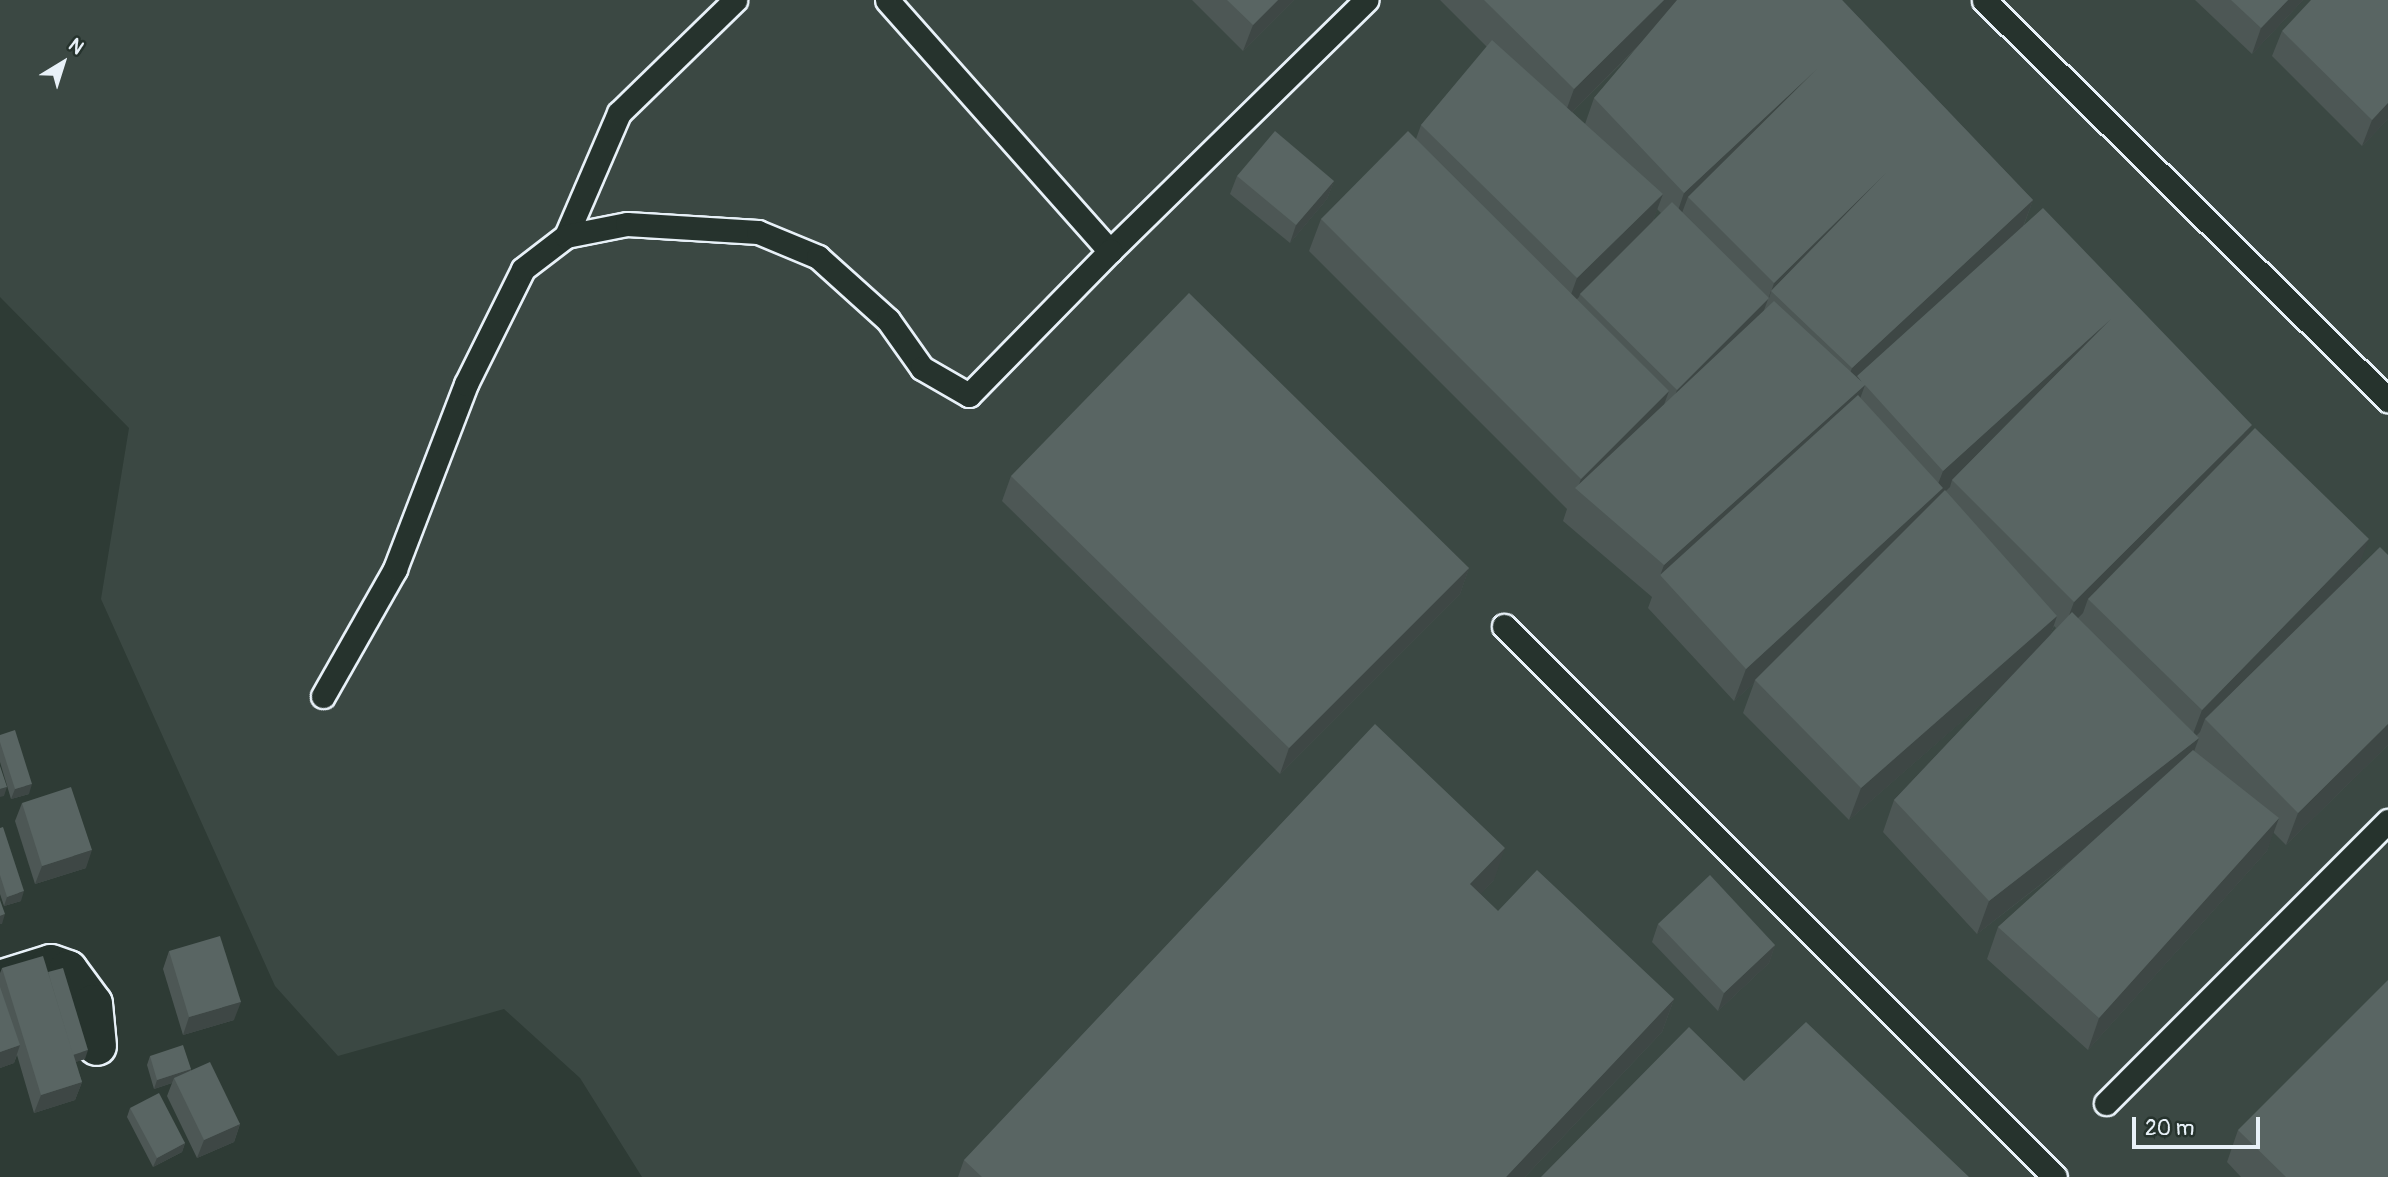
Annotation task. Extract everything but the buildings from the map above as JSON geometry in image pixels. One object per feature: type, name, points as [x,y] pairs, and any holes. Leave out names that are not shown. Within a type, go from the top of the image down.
[{"type":"street","points":[[0,981],[51,964],[68,970],[93,1004],[97,1046]]},
{"type":"lane","points":[[566,236],[619,113],[735,0]]},
{"type":"lane","points":[[887,0],[1110,251]]},
{"type":"lane","points":[[323,696],[395,569],[466,384],[523,270],[566,236],[628,224],[758,232],[818,257],[888,320],[922,368],[969,395],[1110,251],[1366,0]]},
{"type":"lane","points":[[1984,0],[2388,400]]},
{"type":"lane","points":[[1504,626],[2055,1177]]},
{"type":"lane","points":[[2106,1103],[2388,821]]},
{"type":"shaded area","points":[[0,0],[2388,0],[2388,1177],[642,1177],[580,1078],[504,1009],[338,1056],[275,986],[101,599],[129,428],[0,297]]}]
